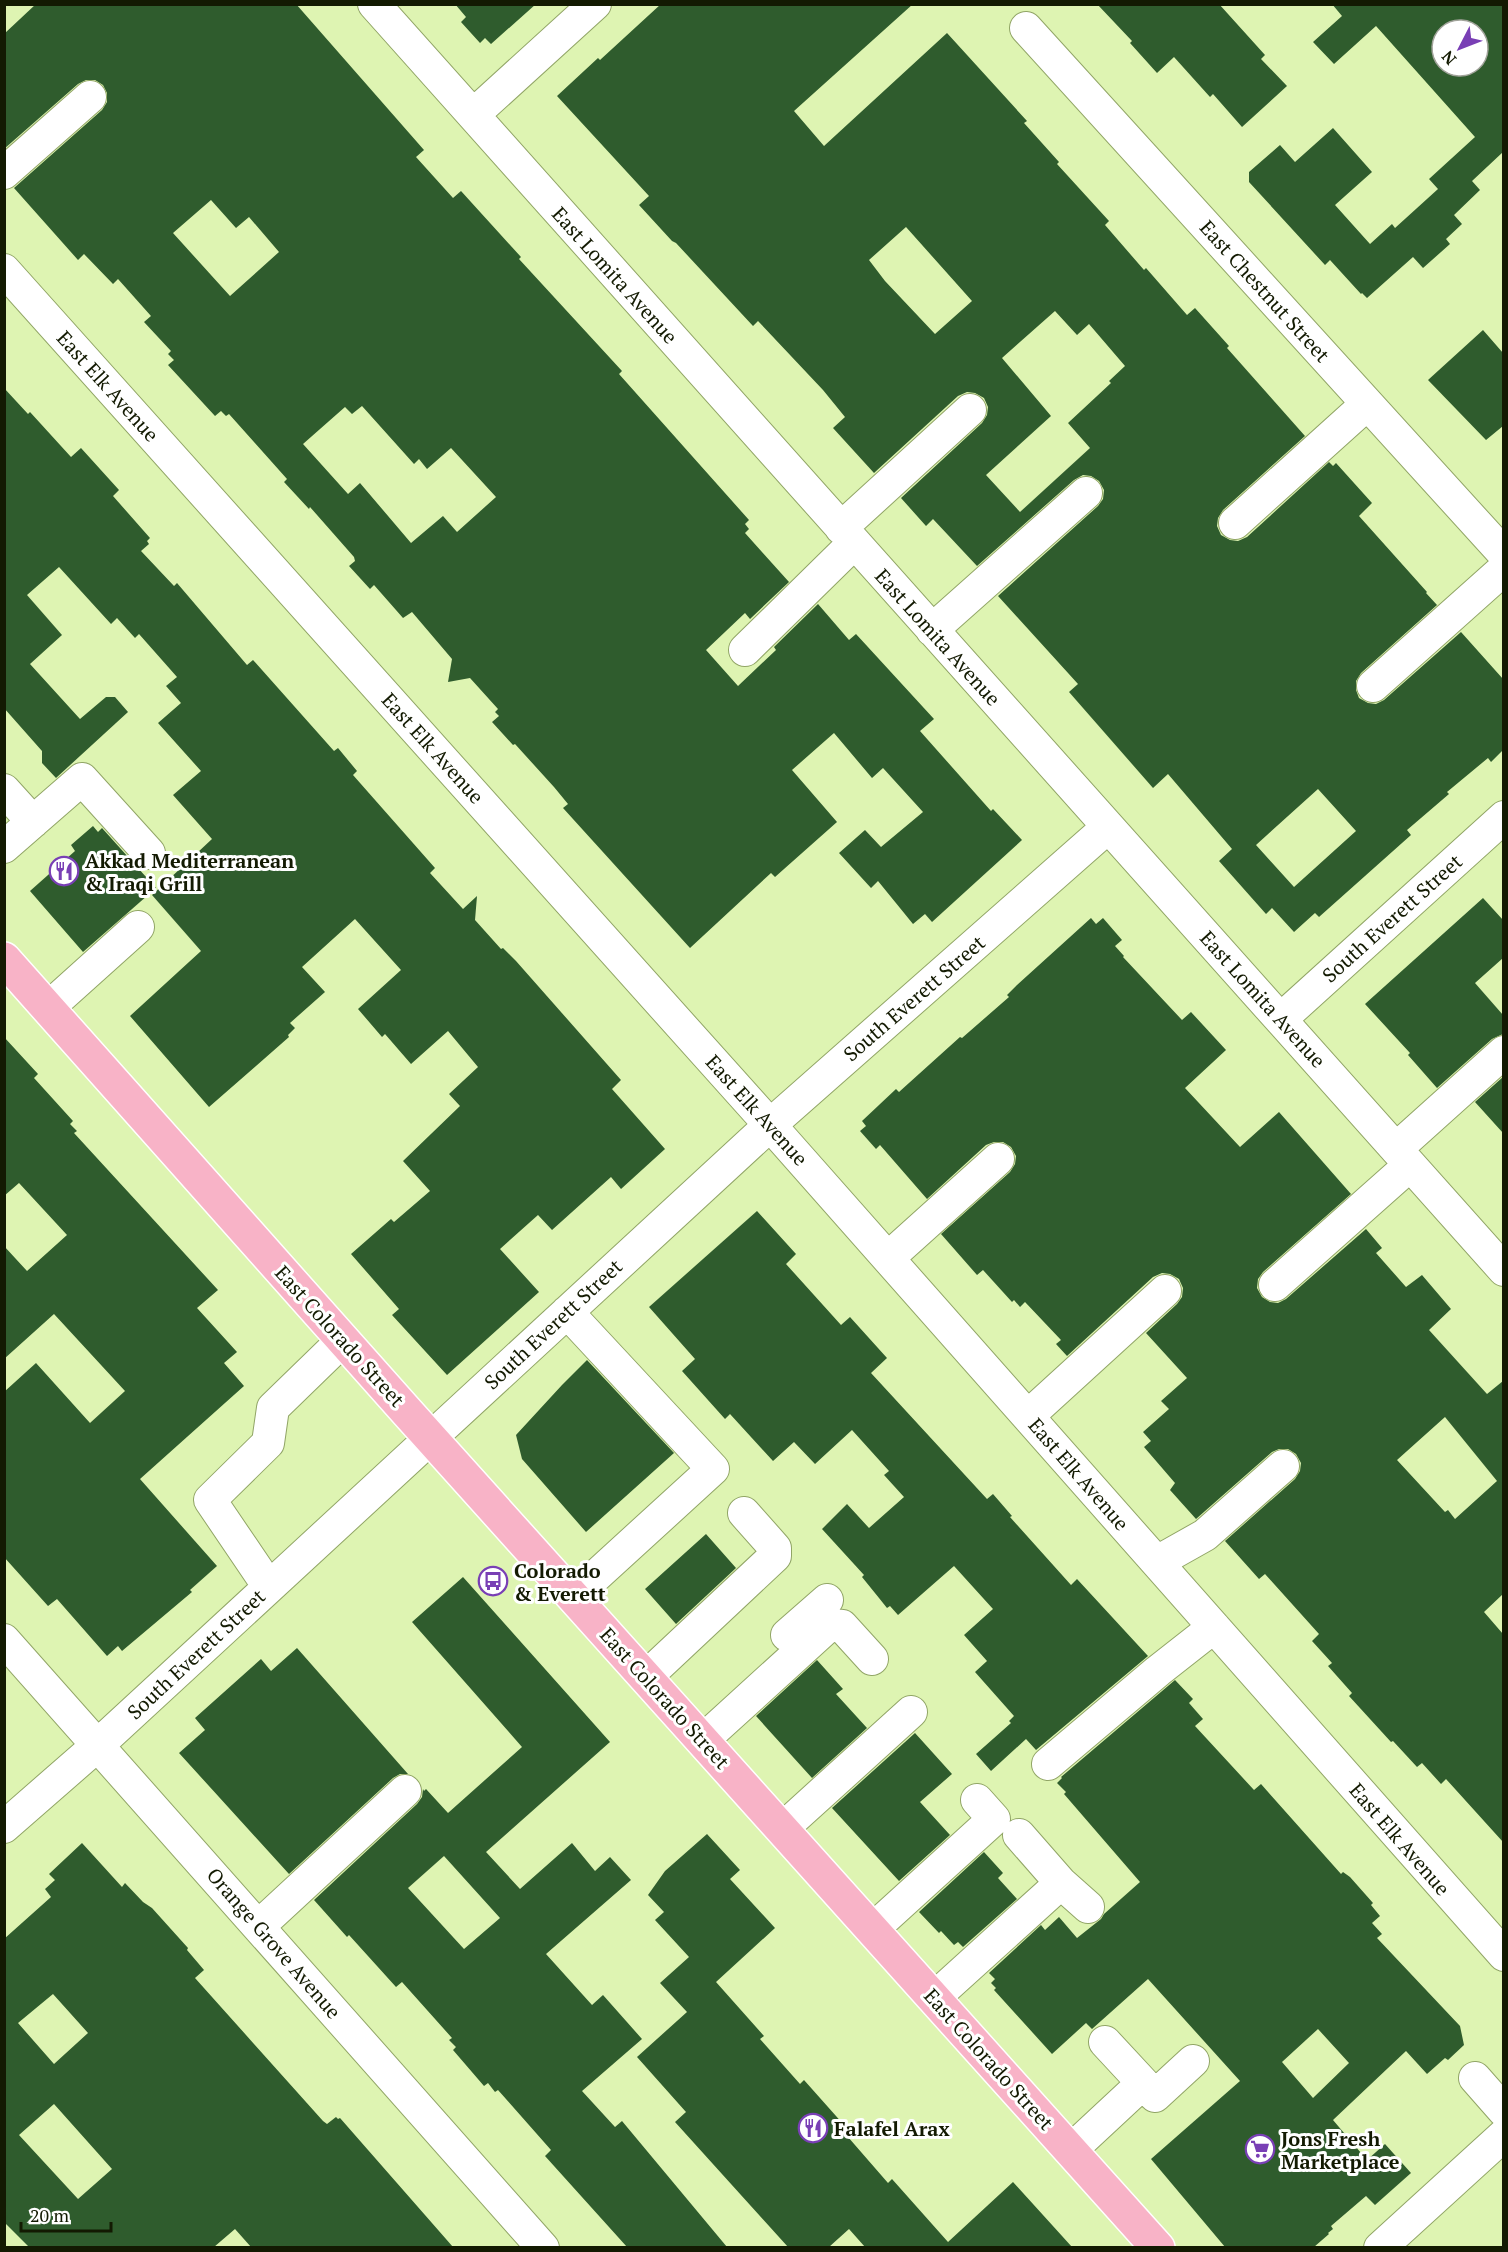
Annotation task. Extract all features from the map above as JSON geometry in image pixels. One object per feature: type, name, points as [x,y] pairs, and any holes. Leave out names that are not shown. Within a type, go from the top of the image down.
[{"type":"main road","name":"East Colorado Street","points":[[4,959],[1071,2150],[1149,2244]]},
{"type":"street","name":"East Lomita Avenue","points":[[374,4],[1503,1270]]},
{"type":"street","points":[[473,115],[595,4]]},
{"type":"street","name":"East Chestnut Street","points":[[1026,28],[1503,554]]},
{"type":"street","points":[[4,173],[90,97]]},
{"type":"street","points":[[4,150],[43,115]]},
{"type":"street","name":"East Elk Avenue","points":[[4,270],[770,1125],[1503,1955]]},
{"type":"street","points":[[1235,523],[1367,404]]},
{"type":"street","points":[[745,650],[843,531],[966,407]]},
{"type":"street","points":[[932,630],[1086,493]]},
{"type":"street","points":[[1373,686],[1503,569]]},
{"type":"street","points":[[4,847],[82,779],[149,853]]},
{"type":"street","points":[[4,790],[33,822]]},
{"type":"street","name":"South Everett Street","points":[[1281,1019],[1503,817]]},
{"type":"street","name":"South Everett Street","points":[[4,1827],[99,1744],[770,1125],[1108,827]]},
{"type":"street","points":[[48,1008],[138,927]]},
{"type":"street","points":[[1275,1285],[1403,1157],[1503,1052]]},
{"type":"street","points":[[888,1258],[998,1159]]},
{"type":"street","points":[[1028,1416],[1165,1291]]},
{"type":"street","points":[[567,1312],[713,1469],[574,1596]]},
{"type":"street","points":[[269,1587],[210,1500],[268,1443],[273,1407],[343,1340]]},
{"type":"street","points":[[1157,1562],[1205,1534],[1283,1466]]},
{"type":"street","points":[[646,1677],[775,1556],[775,1548],[744,1513]]},
{"type":"street","points":[[695,1732],[827,1600]]},
{"type":"street","points":[[695,1732],[833,1625],[842,1626],[872,1659]]},
{"type":"street","points":[[1048,1764],[1214,1627]]},
{"type":"street","name":"Orange Grove Avenue","points":[[4,1640],[99,1744],[543,2247]]},
{"type":"street","points":[[782,1829],[910,1712]]},
{"type":"street","points":[[259,1926],[405,1791]]},
{"type":"street","points":[[873,1929],[994,1819],[977,1800]]},
{"type":"street","points":[[1019,1834],[1061,1883],[1088,1907]]},
{"type":"street","points":[[934,1998],[1061,1883]]},
{"type":"street","points":[[1105,2042],[1155,2096],[1193,2061]]},
{"type":"street","points":[[1475,2078],[1503,2111]]},
{"type":"street","points":[[1071,2150],[1143,2083]]},
{"type":"street","points":[[1380,2247],[1503,2135]]},
{"type":"building","points":[[36,4],[296,4],[424,150],[416,157],[453,198],[461,191],[521,257],[519,259],[622,371],[619,374],[749,520],[745,524],[749,529],[745,533],[789,582],[750,619],[745,613],[706,650],[738,686],[776,650],[774,647],[818,604],[849,640],[856,634],[934,719],[920,731],[991,811],[993,809],[1022,840],[932,922],[925,914],[913,924],[878,881],[871,888],[839,853],[865,830],[881,847],[923,812],[883,768],[872,778],[834,733],[792,770],[837,822],[775,877],[771,873],[690,948],[563,808],[568,804],[554,787],[492,722],[499,716],[495,712],[498,709],[470,678],[448,682],[452,659],[412,612],[403,618],[374,585],[370,589],[349,566],[355,561],[354,557],[310,507],[309,509],[284,482],[287,479],[229,414],[226,416],[221,411],[215,416],[168,365],[174,360],[168,354],[171,351],[144,322],[151,316],[118,279],[113,284],[84,254],[78,260],[14,188],[102,110],[107,102],[107,93],[103,85],[95,80],[86,80],[78,84],[4,149],[4,34]],"holes":[[[211,200],[236,228],[249,217],[279,252],[230,296],[173,233]],[[362,406],[414,464],[419,459],[427,469],[451,448],[496,497],[457,532],[443,516],[411,543],[360,483],[348,494],[303,444],[345,407],[352,414]]]},
{"type":"building","points":[[455,4],[536,4],[491,44],[485,38],[480,43],[461,22],[466,17]]},
{"type":"building","points":[[661,4],[913,4],[794,111],[824,146],[947,33],[1027,121],[1024,123],[1059,162],[1057,164],[1109,221],[1105,225],[1144,270],[1146,268],[1187,315],[1195,308],[1229,346],[1227,348],[1305,436],[1223,510],[1218,518],[1217,526],[1221,535],[1238,541],[1247,537],[1329,462],[1333,466],[1336,463],[1372,503],[1359,516],[1437,605],[1361,673],[1356,681],[1359,698],[1376,704],[1384,700],[1461,632],[1503,679],[1503,750],[1491,762],[1488,758],[1447,792],[1449,794],[1407,830],[1411,835],[1319,917],[1315,913],[1294,932],[1272,908],[1266,914],[1219,861],[1232,849],[1168,774],[1153,788],[1069,692],[1078,684],[998,596],[1098,506],[1103,499],[1104,490],[1099,481],[1091,476],[1083,475],[1074,480],[977,566],[933,519],[926,526],[901,498],[982,423],[987,415],[988,407],[984,398],[967,392],[958,396],[874,473],[833,428],[845,417],[823,390],[758,321],[753,326],[639,205],[649,196],[557,96],[598,58],[600,60]],"holes":[[[906,227],[972,301],[935,334],[885,281],[869,260]],[[1055,311],[1077,335],[1089,324],[1125,366],[1109,381],[1111,383],[1068,423],[1090,448],[1020,512],[986,475],[1051,416],[1002,358]],[[1318,789],[1356,831],[1294,887],[1256,845]]]},
{"type":"building","points":[[1097,4],[1219,4],[1265,55],[1261,59],[1287,86],[1242,127],[1213,94],[1210,97],[1174,57],[1157,73],[1130,43],[1132,41]]},
{"type":"building","points":[[1332,4],[1503,4],[1503,152],[1472,181],[1480,190],[1454,215],[1462,224],[1446,239],[1450,244],[1423,268],[1413,257],[1367,298],[1330,260],[1325,265],[1249,182],[1249,172],[1280,145],[1295,162],[1333,128],[1372,172],[1335,205],[1370,244],[1392,224],[1395,228],[1438,189],[1429,179],[1475,137],[1376,26],[1334,64],[1313,42],[1342,16]]},
{"type":"building","points":[[1483,330],[1503,353],[1503,426],[1486,440],[1428,380]]},
{"type":"building","points":[[4,388],[28,414],[30,412],[71,457],[81,448],[119,490],[113,496],[150,538],[147,541],[149,544],[141,551],[174,586],[177,583],[247,665],[253,660],[334,751],[338,748],[357,771],[353,775],[435,868],[430,873],[463,909],[477,896],[475,920],[501,949],[503,948],[516,961],[621,1080],[612,1089],[665,1149],[621,1189],[611,1177],[552,1230],[538,1215],[500,1249],[539,1292],[447,1375],[392,1315],[399,1309],[351,1254],[391,1219],[394,1222],[430,1191],[403,1161],[460,1106],[449,1094],[478,1067],[448,1031],[411,1064],[385,1034],[382,1037],[358,1009],[401,970],[355,919],[302,967],[325,992],[290,1023],[295,1028],[288,1035],[289,1037],[209,1107],[130,1016],[201,951],[152,895],[212,839],[173,795],[201,771],[158,723],[181,703],[166,686],[177,677],[139,634],[135,638],[117,618],[111,624],[59,567],[27,595],[62,635],[30,664],[80,719],[106,697],[115,697],[128,712],[56,778],[42,763],[42,751],[4,708]]},
{"type":"building","points":[[93,826],[98,832],[102,828],[156,888],[83,952],[30,891],[75,851],[71,845]]},
{"type":"building","points":[[1483,898],[1503,920],[1503,958],[1475,983],[1503,1015],[1503,1034],[1492,1039],[1437,1088],[1408,1055],[1410,1053],[1365,1004]]},
{"type":"building","points":[[1091,918],[1096,924],[1103,918],[1122,940],[1115,946],[1123,957],[1182,1020],[1191,1012],[1226,1050],[1185,1088],[1240,1147],[1279,1112],[1351,1194],[1263,1272],[1258,1279],[1257,1288],[1262,1297],[1270,1302],[1278,1303],[1286,1299],[1366,1229],[1382,1248],[1376,1253],[1406,1287],[1422,1275],[1451,1309],[1429,1330],[1487,1394],[1503,1381],[1503,1594],[1484,1612],[1503,1634],[1503,1842],[1446,1779],[1441,1784],[1422,1763],[1417,1767],[1393,1741],[1391,1742],[1349,1696],[1352,1693],[1328,1666],[1332,1663],[1312,1641],[1319,1634],[1265,1574],[1259,1579],[1225,1541],[1295,1479],[1300,1471],[1301,1463],[1296,1454],[1288,1449],[1272,1452],[1196,1519],[1170,1490],[1175,1483],[1144,1447],[1151,1441],[1143,1432],[1169,1409],[1161,1401],[1187,1378],[1146,1333],[1182,1297],[1183,1288],[1179,1279],[1162,1273],[1153,1277],[1067,1356],[1056,1344],[1061,1340],[1025,1302],[1020,1307],[1014,1300],[1012,1302],[983,1270],[977,1275],[941,1234],[1010,1172],[1015,1164],[1016,1156],[1011,1147],[1003,1142],[986,1145],[927,1199],[880,1145],[876,1149],[860,1131],[866,1126],[862,1121],[896,1089],[899,1092],[960,1037],[962,1038],[1009,997],[1007,995]],"holes":[[[1445,1417],[1497,1481],[1455,1519],[1448,1510],[1445,1512],[1397,1460]]]},
{"type":"building","points":[[4,1037],[38,1074],[34,1078],[73,1121],[70,1124],[77,1131],[74,1133],[218,1290],[197,1308],[237,1352],[224,1363],[244,1386],[140,1479],[217,1566],[190,1590],[192,1592],[122,1651],[118,1646],[107,1656],[57,1599],[48,1606],[4,1557],[4,1392],[36,1363],[90,1423],[125,1391],[54,1314],[4,1359],[4,1246],[27,1271],[67,1235],[19,1183],[4,1196]]},
{"type":"building","points":[[1503,1077],[1503,1133],[1475,1102]]},
{"type":"building","points":[[757,1211],[796,1254],[786,1264],[841,1325],[850,1317],[887,1358],[871,1373],[987,1499],[993,1494],[1012,1516],[1010,1517],[1071,1585],[1077,1579],[1148,1656],[1036,1750],[1026,1739],[991,1771],[976,1754],[1011,1723],[1009,1721],[1014,1716],[975,1672],[987,1661],[964,1635],[993,1609],[954,1566],[898,1615],[890,1606],[887,1608],[862,1577],[864,1575],[822,1529],[847,1504],[869,1528],[904,1497],[884,1475],[889,1471],[852,1430],[815,1464],[794,1442],[773,1461],[730,1414],[725,1419],[682,1371],[695,1359],[649,1307]]},
{"type":"building","points":[[587,1360],[674,1453],[586,1532],[522,1459],[516,1435]]},
{"type":"building","points":[[706,1534],[736,1568],[676,1624],[645,1589]]},
{"type":"building","points":[[463,1577],[610,1742],[486,1852],[520,1889],[572,1843],[595,1871],[610,1857],[631,1880],[546,1954],[592,2005],[603,1995],[642,2039],[582,2091],[615,2127],[622,2121],[727,2247],[627,2247],[545,2156],[551,2150],[498,2090],[495,2092],[488,2083],[484,2086],[453,2050],[456,2047],[449,2040],[452,2038],[402,1982],[396,1987],[314,1900],[417,1804],[422,1797],[423,1789],[424,1791],[426,1789],[448,1813],[522,1747],[412,1622]],"holes":[[[444,1856],[500,1918],[464,1949],[408,1888]]]},
{"type":"building","points":[[297,1648],[408,1774],[400,1774],[393,1778],[289,1874],[179,1753],[205,1730],[195,1718],[261,1659],[271,1671]]},
{"type":"building","points":[[817,1660],[843,1689],[836,1694],[867,1728],[812,1778],[756,1716]]},
{"type":"building","points":[[1175,1680],[1193,1699],[1189,1703],[1203,1719],[1195,1726],[1254,1790],[1261,1784],[1341,1874],[1343,1872],[1350,1877],[1373,1903],[1371,1905],[1380,1916],[1372,1923],[1382,1934],[1377,1938],[1460,2026],[1464,2045],[1448,2060],[1445,2058],[1427,2074],[1406,2051],[1333,2120],[1367,2160],[1385,2144],[1411,2173],[1375,2205],[1366,2196],[1331,2226],[1333,2229],[1329,2234],[1314,2247],[1225,2247],[1151,2159],[1240,2081],[1148,1979],[1092,2029],[1086,2023],[1052,2054],[994,1990],[996,1988],[991,1983],[995,1979],[989,1973],[1041,1925],[1045,1930],[1059,1917],[1077,1938],[1140,1882],[1064,1794],[1066,1792],[1057,1783],[1061,1777]],"holes":[[[1318,2029],[1349,2063],[1313,2098],[1282,2062]]]},
{"type":"building","points":[[915,1733],[952,1774],[920,1802],[950,1835],[899,1881],[832,1808]]},
{"type":"building","points":[[707,1834],[740,1870],[730,1879],[775,1928],[716,1982],[764,2036],[760,2039],[800,2084],[804,2080],[852,2134],[848,2137],[888,2183],[892,2179],[948,2242],[1013,2182],[1072,2247],[865,2247],[849,2229],[829,2247],[788,2247],[675,2122],[686,2112],[637,2057],[687,2012],[660,1983],[689,1957],[655,1920],[664,1912],[648,1895],[665,1871]]},
{"type":"building","points":[[82,1843],[122,1887],[125,1883],[152,1908],[188,1948],[187,1950],[204,1970],[195,1978],[323,2121],[327,2124],[336,2117],[340,2118],[453,2247],[251,2247],[235,2229],[214,2247],[29,2247],[4,2222],[4,1939],[51,1897],[45,1889],[55,1880],[49,1874]],"holes":[[[53,1994],[88,2033],[54,2064],[18,2023]],[[54,2104],[112,2169],[78,2199],[19,2135]]]},
{"type":"building","points":[[984,1852],[1003,1873],[998,1878],[1017,1899],[963,1947],[958,1942],[954,1945],[919,1912]]},
{"type":"place","name":"Akkad Mediterranean & Iraqi Grill","points":[[64,871]]},
{"type":"place","name":"Colorado & Everett","points":[[493,1581]]},
{"type":"place","name":"Falafel Arax","points":[[813,2128]]},
{"type":"place","name":"Jons Fresh Marketplace","points":[[1260,2149]]}]
